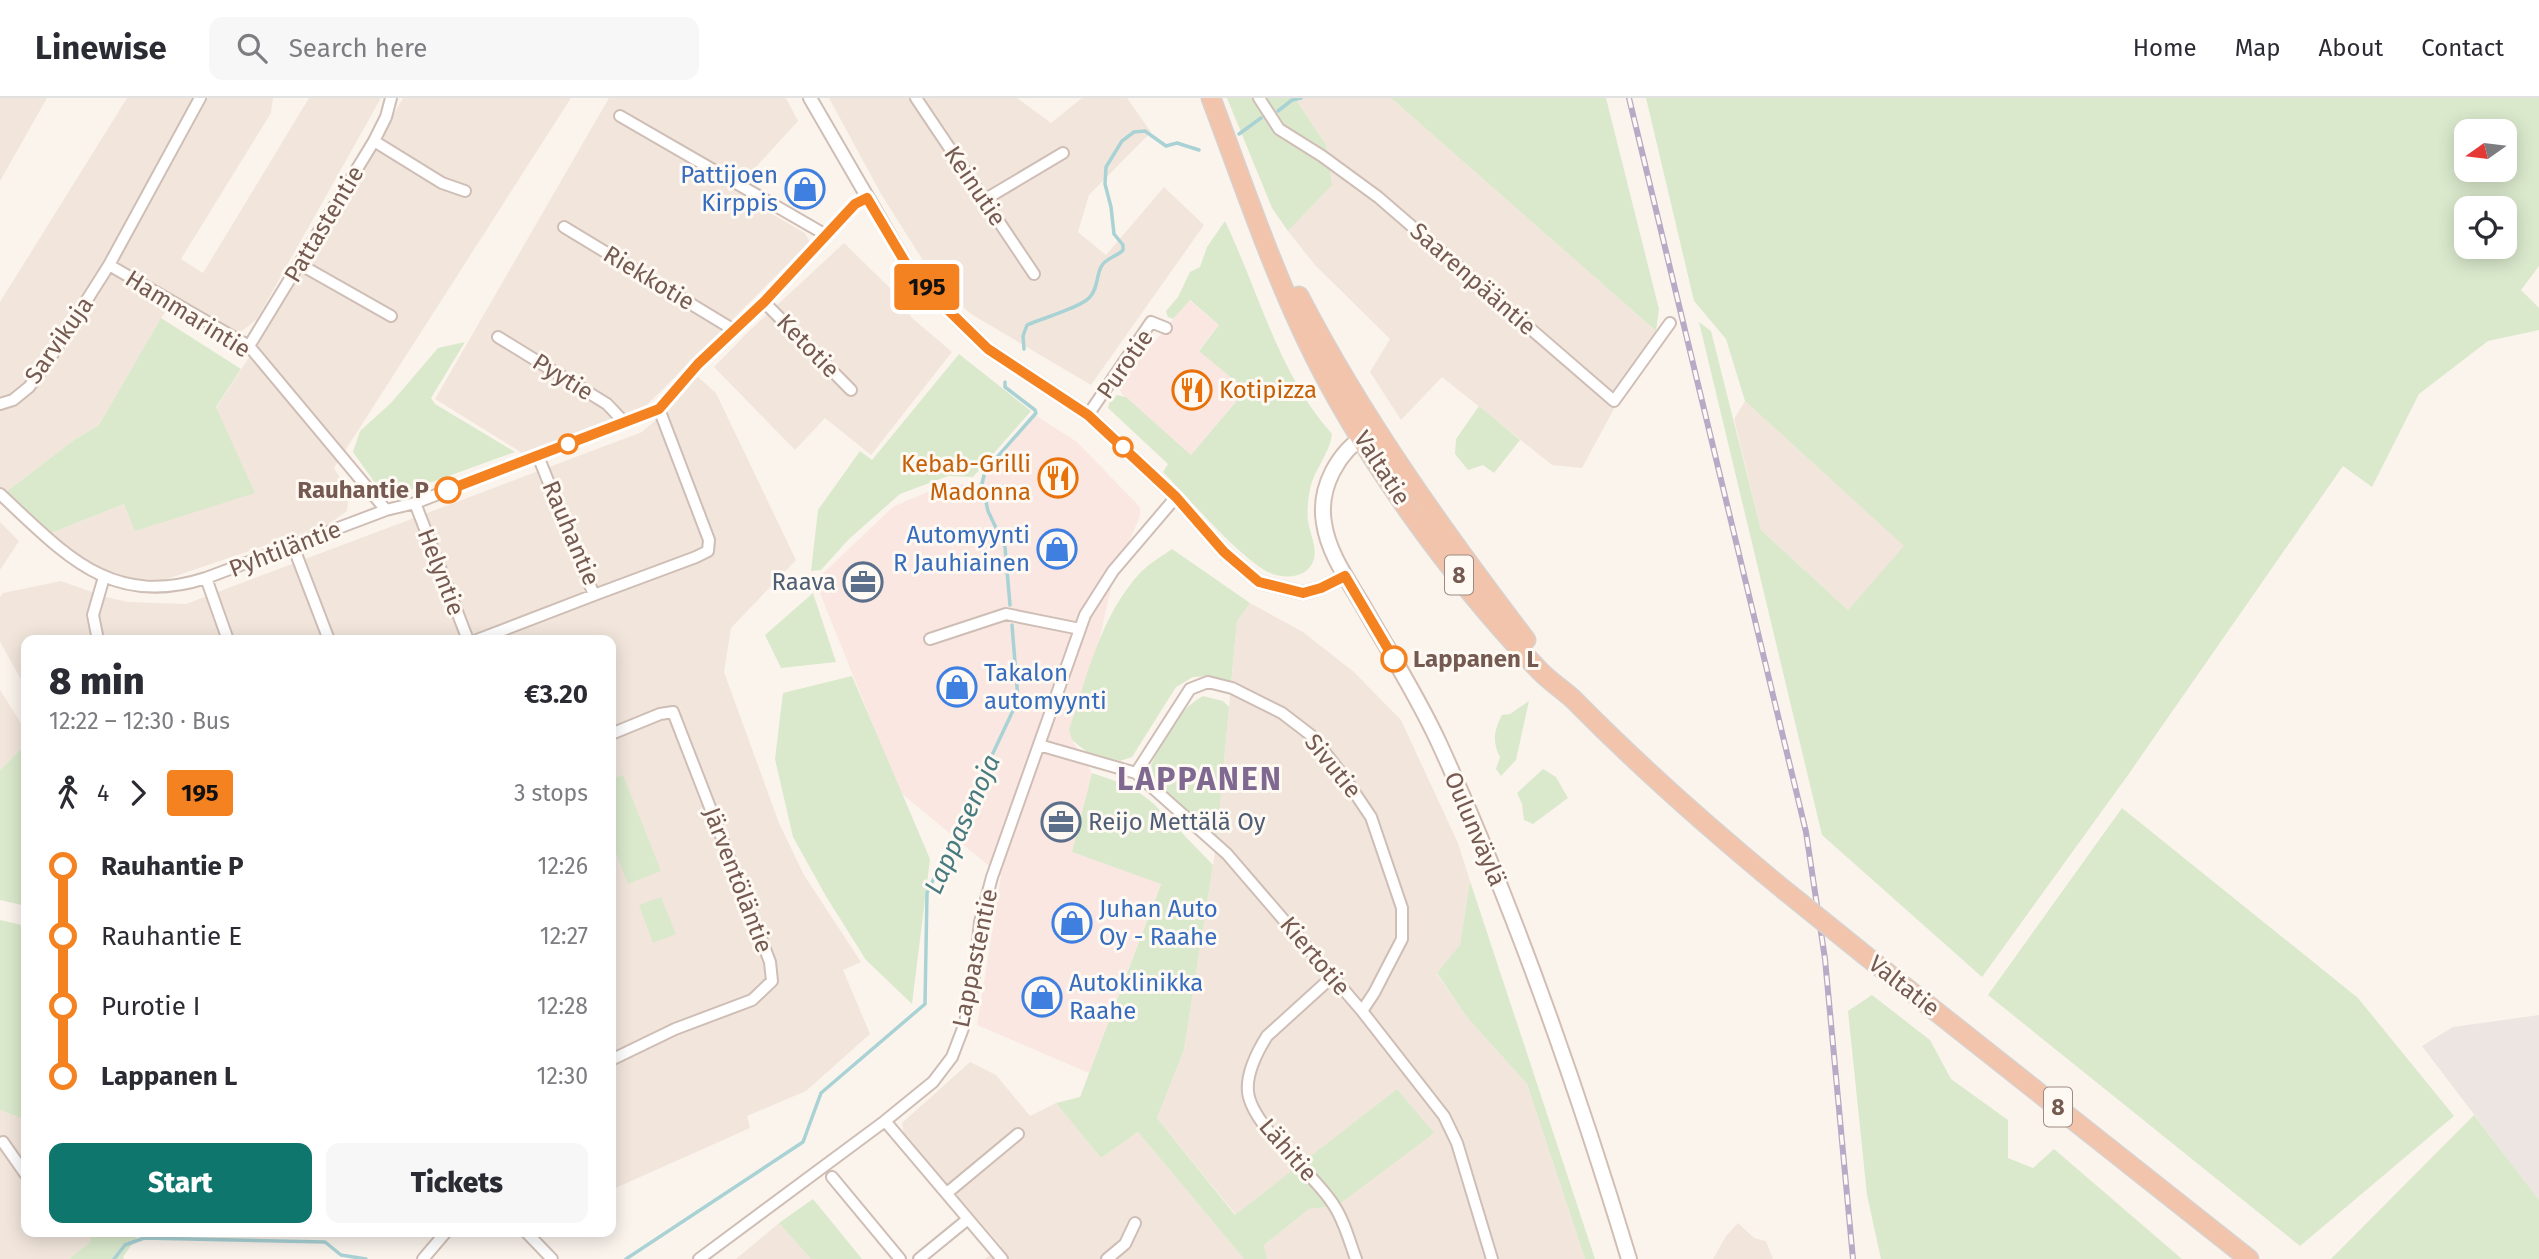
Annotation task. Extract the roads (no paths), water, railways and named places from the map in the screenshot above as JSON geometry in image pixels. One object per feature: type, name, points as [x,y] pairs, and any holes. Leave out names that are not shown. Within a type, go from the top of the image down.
[{"type":"highway","name":"Valtatie","points":[[1211,98],[1306,339],[1368,434],[1424,531],[1541,673],[1572,698],[1690,812],[1783,889],[2249,1259]]},
{"type":"main road","name":"Oulunväylä","points":[[1368,434],[1338,463],[1330,476],[1323,503],[1327,538],[1345,576],[1417,700],[1472,822],[1517,930],[1629,1259]]},
{"type":"street","name":"Hammarintie","points":[[200,98],[109,265],[249,346],[386,510]]},
{"type":"street","name":"Pattastentie","points":[[249,346],[301,265],[374,141],[386,117],[391,98]]},
{"type":"street","points":[[810,98],[905,262],[988,349],[1088,415],[1176,497],[1224,552],[1259,582],[1303,593],[1321,588],[1345,576]]},
{"type":"street","name":"Keinutie","points":[[916,98],[1034,274]]},
{"type":"street","name":"Saarenpääntie","points":[[1259,98],[1279,130],[1322,156],[1378,197],[1614,401],[1670,323]]},
{"type":"street","points":[[620,116],[826,235]]},
{"type":"street","points":[[374,141],[443,183],[465,191]]},
{"type":"street","points":[[984,200],[1063,153]]},
{"type":"street","name":"Pyhtiläntie","points":[[226,635],[206,579],[659,409],[698,364],[764,302],[855,204],[867,198]]},
{"type":"street","name":"Riekkotie","points":[[564,227],[734,330]]},
{"type":"street","name":"Sarvikuja","points":[[0,404],[13,400],[29,387],[109,265]]},
{"type":"street","points":[[301,265],[391,316]]},
{"type":"street","name":"Ketotie","points":[[764,302],[851,390]]},
{"type":"street","name":"Purotie","points":[[1088,415],[1151,322],[1166,328]]},
{"type":"street","name":"Pyytie","points":[[498,337],[607,404],[624,422]]},
{"type":"street","name":"Rauhantie","points":[[538,456],[594,595],[708,551],[709,540],[659,409]]},
{"type":"street","points":[[0,494],[75,561],[104,577],[149,588],[184,586],[206,579]]},
{"type":"street","name":"Lappastentie","points":[[706,1257],[933,1082],[952,1057],[965,1023],[974,977],[980,922],[992,877],[1085,615],[1113,571],[1176,497]]},
{"type":"street","name":"Helyntie","points":[[415,502],[466,635]]},
{"type":"street","points":[[293,546],[327,635]]},
{"type":"street","points":[[96,635],[93,615],[104,577]]},
{"type":"street","points":[[490,635],[594,595]]},
{"type":"street","points":[[930,639],[1006,614],[1080,629]]},
{"type":"street","name":"Sivutie","points":[[1136,773],[1190,689],[1208,682],[1232,688],[1282,713],[1312,736],[1371,817],[1402,908],[1402,939],[1362,1011]]},
{"type":"street","name":"Järventöläntie","points":[[616,732],[660,714],[673,712],[770,962],[772,981],[752,1000],[675,1029],[616,1058]]},
{"type":"street","name":"Kiertotie","points":[[1039,745],[1136,773],[1227,853],[1362,1011],[1452,1128],[1492,1259]]},
{"type":"street","name":"Lähitie","points":[[1332,977],[1267,1036],[1249,1076],[1248,1092],[1258,1118],[1333,1204],[1356,1259]]},
{"type":"street","points":[[885,1121],[999,1258]]},
{"type":"street","points":[[947,1194],[1018,1134]]},
{"type":"street","points":[[3,1142],[21,1168]]},
{"type":"street","points":[[832,1177],[900,1259]]},
{"type":"street","points":[[919,1259],[968,1219]]},
{"type":"street","points":[[1107,1259],[1125,1244],[1135,1223]]},
{"type":"street","points":[[423,1259],[442,1237]]},
{"type":"street","points":[[531,1237],[552,1259]]},
{"type":"waterway","points":[[1278,111],[1292,100],[1301,98]]},
{"type":"waterway","points":[[1239,134],[1261,118]]},
{"type":"waterway","points":[[1024,349],[1023,336],[1027,325],[1084,302],[1094,291],[1103,264],[1123,250],[1123,245],[1114,234],[1105,184],[1106,167],[1122,141],[1134,132],[1145,131],[1166,146],[1177,143],[1199,150]]},
{"type":"waterway","name":"Lappasenoja","points":[[1005,382],[1005,387],[1036,413],[985,471],[982,484],[988,511],[1005,547],[1010,605]]},
{"type":"waterway","name":"Lappasenoja","points":[[626,1259],[803,1142],[821,1093],[925,1004],[927,893],[1018,700],[1012,625]]},
{"type":"waterway","name":"Lappasenoja","points":[[114,1259],[125,1245],[144,1238],[325,1242],[341,1255],[366,1259]]},
{"type":"railway","points":[[1629,98],[1806,832],[1825,959],[1853,1259]]},
{"type":"place","name":"Pattijoen Kirppis","points":[[805,189]]},
{"type":"place","name":"Kotipizza","points":[[1192,390]]},
{"type":"place","name":"Kebab-Grilli Madonna","points":[[1058,478]]},
{"type":"place","name":"Rauhantie P","points":[[448,490]]},
{"type":"place","name":"Automyynti R Jauhiainen","points":[[1057,549]]},
{"type":"place","name":"Raava","points":[[863,582]]},
{"type":"place","name":"Lappanen L","points":[[1394,659]]},
{"type":"place","name":"Takalon automyynti","points":[[957,687]]},
{"type":"place","name":"Reijo Mettälä Oy","points":[[1061,822]]},
{"type":"place","name":"Juhan Auto Oy - Raahe","points":[[1072,923]]},
{"type":"place","name":"Autoklinikka Raahe","points":[[1042,997]]},
{"type":"district","name":"LAPPANEN","points":[[1200,779]]}]
